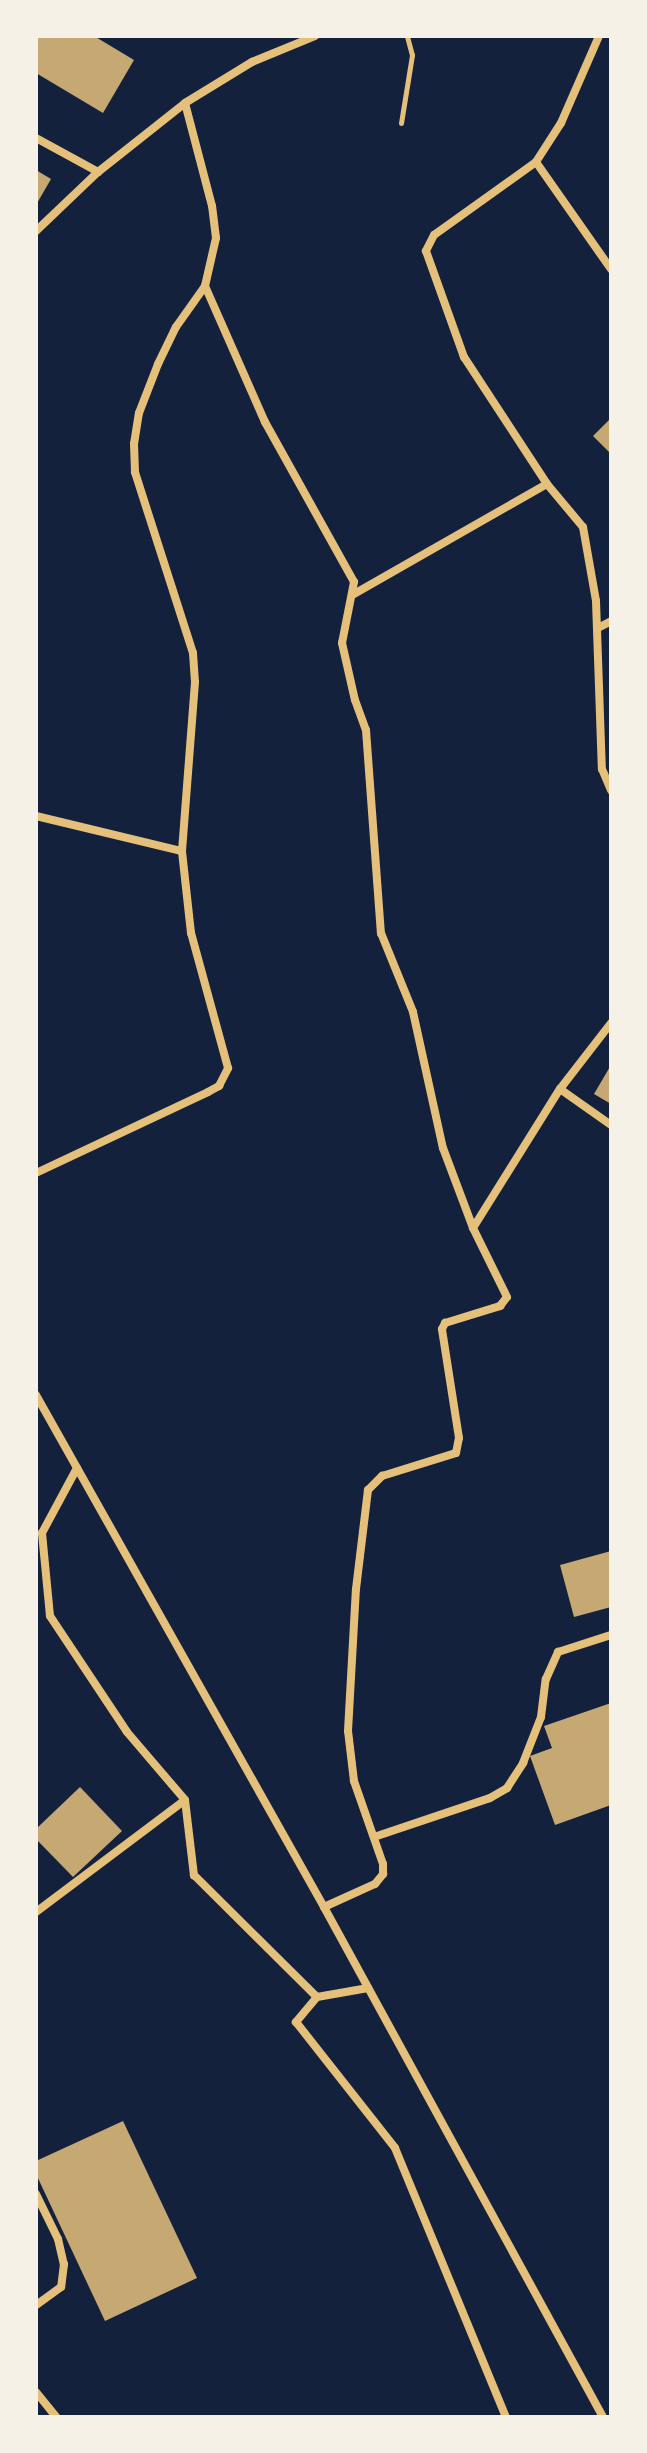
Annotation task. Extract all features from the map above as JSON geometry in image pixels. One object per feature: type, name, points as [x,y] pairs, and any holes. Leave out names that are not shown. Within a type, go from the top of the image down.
[{"type":"street","points":[[36,231],[98,172],[185,103],[252,62],[315,36]]},
{"type":"street","points":[[599,36],[561,123],[536,162],[434,235],[426,251],[464,357],[547,484],[583,527],[594,581],[598,628],[602,769],[611,790]]},
{"type":"street","points":[[36,1173],[208,1092],[226,1078],[227,1057],[191,933],[182,851],[195,682],[193,653],[135,472],[134,444],[139,413],[176,327],[205,286],[216,238],[212,206],[185,103]]},
{"type":"street","points":[[36,138],[98,172]]},
{"type":"street","points":[[536,162],[611,269]]},
{"type":"street","points":[[205,286],[265,422],[354,582],[342,643],[355,700],[366,730],[381,933],[418,1026],[443,1148],[473,1228],[507,1297],[500,1306],[445,1323],[442,1329],[459,1446],[456,1453],[382,1476],[373,1482],[365,1506],[348,1731],[354,1781],[383,1864],[379,1880],[324,1907]]},
{"type":"street","points":[[354,594],[547,484]]},
{"type":"street","points":[[598,628],[611,621]]},
{"type":"street","points":[[36,816],[182,851]]},
{"type":"street","points":[[473,1228],[560,1089],[611,1023]]},
{"type":"street","points":[[560,1089],[611,1125]]},
{"type":"street","points":[[36,1395],[324,1907],[603,2417]]},
{"type":"street","points":[[77,1468],[42,1533],[50,1616],[127,1732],[185,1800],[194,1875],[317,1997]]},
{"type":"street","points":[[374,1837],[490,1798],[507,1788],[523,1763],[541,1717],[546,1679],[558,1652],[611,1635]]},
{"type":"street","points":[[36,1912],[185,1800]]},
{"type":"street","points":[[368,1988],[317,1997],[296,2022],[395,2148],[506,2417]]},
{"type":"street","points":[[36,2194],[58,2239],[64,2264],[61,2287],[36,2305]]},
{"type":"street","points":[[36,2392],[56,2417]]},
{"type":"path","points":[[401,123],[412,55],[407,36]]},
{"type":"building","points":[[36,36],[94,36],[134,60],[103,113],[36,73]]},
{"type":"building","points":[[36,170],[51,179],[36,205]]},
{"type":"building","points":[[611,418],[611,454],[593,436]]},
{"type":"building","points":[[611,1065],[611,1104],[594,1094]]},
{"type":"building","points":[[611,1551],[611,1607],[574,1617],[560,1565]]},
{"type":"building","points":[[611,1703],[611,1805],[555,1825],[530,1756],[552,1748],[544,1726]]},
{"type":"building","points":[[80,1787],[122,1831],[73,1877],[36,1839],[36,1829]]},
{"type":"building","points":[[123,2121],[197,2278],[105,2321],[36,2174],[36,2161]]}]
